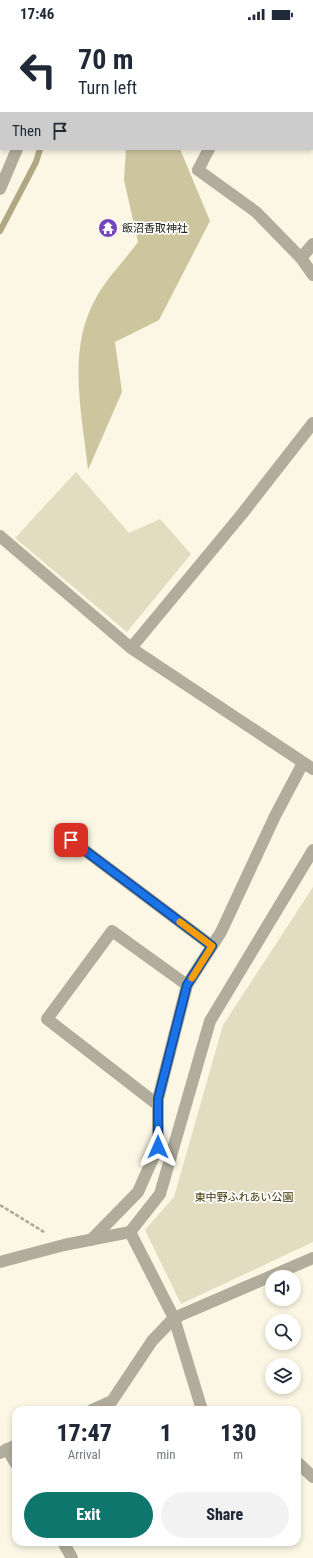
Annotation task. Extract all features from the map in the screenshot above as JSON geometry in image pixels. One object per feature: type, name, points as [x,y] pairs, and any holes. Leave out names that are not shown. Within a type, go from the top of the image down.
[{"type":"street","points":[[0,190],[17,150]]},
{"type":"street","points":[[208,150],[198,170],[256,212],[301,258],[313,276]]},
{"type":"street","points":[[301,258],[313,244]]},
{"type":"street","points":[[131,648],[242,514],[313,423]]},
{"type":"street","points":[[0,536],[131,648],[308,766],[275,816],[221,932],[187,985],[158,1105],[158,1147],[138,1192],[91,1240]]},
{"type":"street","points":[[71,840],[212,946]]},
{"type":"street","points":[[0,1262],[64,1245],[130,1232],[160,1194],[210,1021],[310,865],[313,850]]},
{"type":"street","points":[[158,1105],[47,1019],[112,931],[187,985]]},
{"type":"street","points":[[130,1232],[174,1318],[201,1406]]},
{"type":"street","points":[[101,1406],[112,1401],[152,1341],[174,1318],[313,1258]]},
{"type":"street","points":[[301,1466],[313,1477]]},
{"type":"path","points":[[0,1205],[64,1245]]},
{"type":"green space","points":[[76,472],[129,533],[160,519],[191,554],[127,632],[15,538]]},
{"type":"green space","name":"東中野ふれあい公園","points":[[313,887],[313,1242],[181,1304],[145,1230],[174,1197],[223,1025]]},
{"type":"shaded area","points":[[126,150],[180,150],[210,221],[159,320],[115,342],[122,392],[88,470],[80,403],[79,359],[87,316],[97,296],[106,282],[138,242],[124,180]]},
{"type":"waterway","points":[[0,231],[36,162],[40,150]]},
{"type":"slow traffic","points":[[180,922],[212,946],[192,978]]},
{"type":"place","name":"飯沼香取神社","points":[[108,228]]},
{"type":"route","points":[[71,840],[212,946],[187,985],[158,1099],[158,1147]]}]
